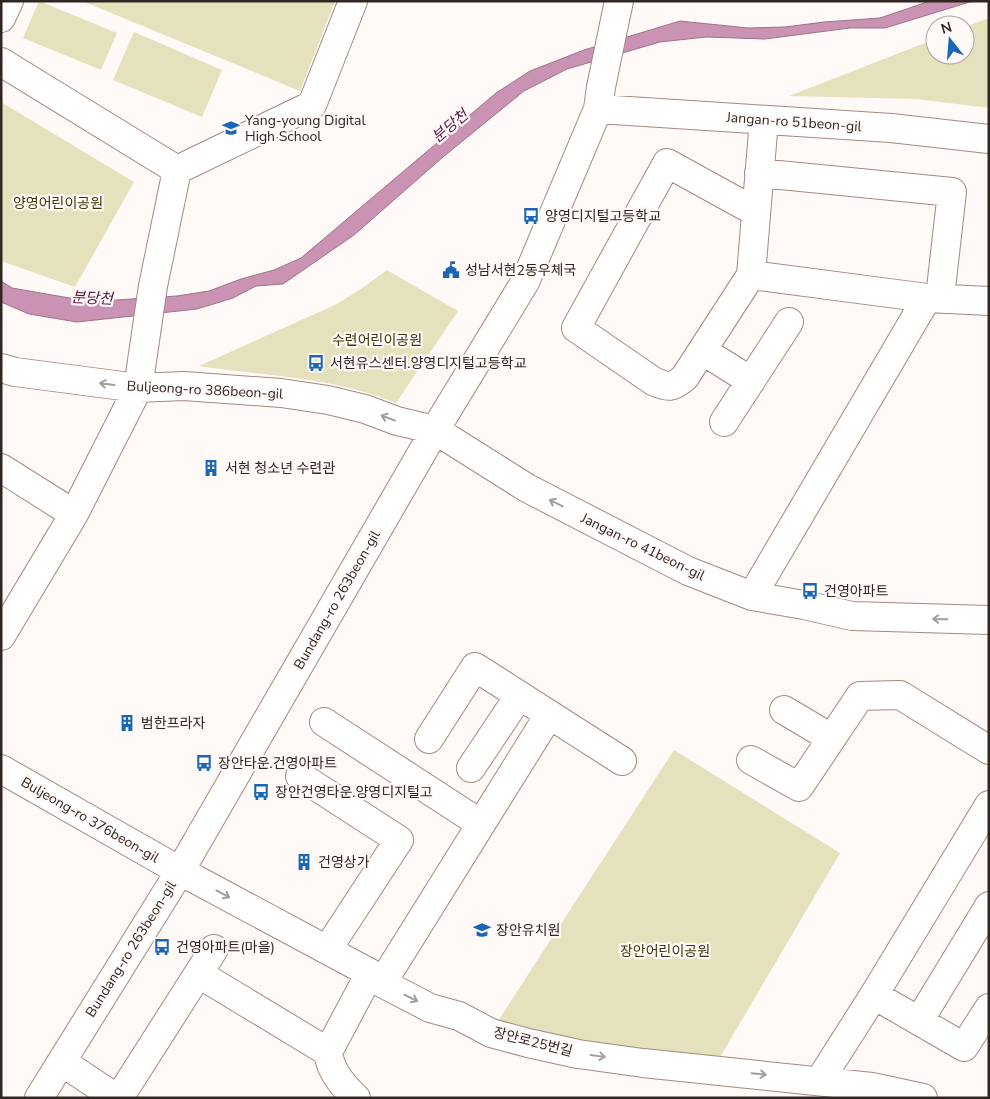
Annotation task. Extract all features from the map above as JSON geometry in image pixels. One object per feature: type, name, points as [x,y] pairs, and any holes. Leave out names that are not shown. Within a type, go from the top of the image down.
[{"type":"street","points":[[1,18],[9,1]]},
{"type":"street","points":[[178,170],[312,105],[352,1]]},
{"type":"street","name":"Bundang-ro 263beon-gil","points":[[39,1098],[180,871],[435,430],[525,282],[600,98],[619,1]]},
{"type":"street","points":[[1,62],[178,170]]},
{"type":"street","name":"Jangan-ro 51beon-gil","points":[[600,98],[764,120],[891,128],[989,139]]},
{"type":"street","points":[[756,212],[667,163],[576,328],[653,381],[665,386],[676,385],[685,378],[751,275],[764,120]]},
{"type":"street","points":[[1,636],[74,514],[138,380],[154,286],[178,170]]},
{"type":"street","points":[[752,596],[934,298],[952,192],[759,173]]},
{"type":"street","points":[[751,275],[934,298],[989,302]]},
{"type":"street","points":[[724,422],[789,322]]},
{"type":"street","points":[[703,351],[752,381]]},
{"type":"street","name":"Buljeong-ro 386beon-gil","points":[[1,368],[15,372],[138,380],[328,400],[365,409],[397,421],[435,430]]},
{"type":"street","name":"Jangan-ro 41beon-gil","points":[[435,430],[527,488],[688,572],[752,596],[804,604],[852,616],[989,620]]},
{"type":"street","points":[[1,468],[74,514]]},
{"type":"street","points":[[429,739],[475,667],[622,761]]},
{"type":"street","points":[[751,760],[800,787],[860,696],[900,695],[989,750]]},
{"type":"street","points":[[471,768],[519,696]]},
{"type":"street","points":[[784,710],[831,738]]},
{"type":"street","points":[[356,1098],[336,1076],[329,1060],[328,1052],[481,824],[549,715]]},
{"type":"street","points":[[324,722],[481,824]]},
{"type":"street","name":"Buljeong-ro 376beon-gil","points":[[1,769],[180,871]]},
{"type":"street","points":[[300,776],[399,840],[327,950]]},
{"type":"street","points":[[820,1080],[874,995],[989,805]]},
{"type":"street","name":"장안로25번길","points":[[180,871],[430,1008],[459,1016],[491,1033],[578,1054],[643,1063],[820,1080],[872,1087],[923,1098]]},
{"type":"street","points":[[919,1021],[989,906]]},
{"type":"street","points":[[62,1062],[118,1098],[214,949]]},
{"type":"street","points":[[198,974],[328,1052]]},
{"type":"street","points":[[874,995],[964,1047],[989,1008]]},
{"type":"green space","points":[[39,1],[117,33],[101,70],[23,38]]},
{"type":"green space","points":[[82,1],[335,1],[300,91]]},
{"type":"green space","points":[[989,18],[989,108],[916,99],[789,96],[925,43],[925,65],[975,65],[975,23]]},
{"type":"green space","points":[[134,32],[222,70],[202,117],[113,80]]},
{"type":"green space","name":"양영어린이공원","points":[[1,102],[134,182],[75,287],[1,261]]},
{"type":"green space","name":"수련어린이공원","points":[[387,270],[458,311],[396,403],[373,394],[324,383],[199,366],[335,305]]},
{"type":"green space","name":"장안어린이공원","points":[[674,750],[840,853],[716,1064],[609,1050],[496,1024]]},
{"type":"shaded area","points":[[930,1],[973,1],[885,28],[850,28],[765,39],[706,37],[660,42],[567,69],[524,91],[443,157],[354,235],[283,284],[256,286],[233,298],[197,309],[77,322],[29,314],[1,302],[1,281],[12,288],[81,300],[116,300],[177,296],[209,291],[241,279],[274,270],[301,258],[496,93],[530,71],[584,50],[680,21],[748,28],[785,27],[880,18]]},
{"type":"place","name":"Yang-young Digital High School","points":[[231,128]]},
{"type":"place","name":"양영디지털고등학교","points":[[531,216]]},
{"type":"place","name":"성남서현2동우체국","points":[[451,270]]},
{"type":"place","name":"서현유스센터.양영디지털고등학교","points":[[316,363]]},
{"type":"place","name":"서현 청소년 수련관","points":[[211,468]]},
{"type":"place","name":"건영아파트","points":[[810,591]]},
{"type":"place","name":"범한프라자","points":[[127,723]]},
{"type":"place","name":"장안타운.건영아파트","points":[[204,763]]},
{"type":"place","name":"장안건영타운.양영디지털고","points":[[261,792]]},
{"type":"place","name":"건영상가","points":[[304,862]]},
{"type":"place","name":"장안유치원","points":[[482,930]]},
{"type":"place","name":"건영아파트(마을)","points":[[162,947]]},
{"type":"water label","name":"분당천","points":[[450,126]]},
{"type":"water label","name":"분당천","points":[[92,298]]}]
